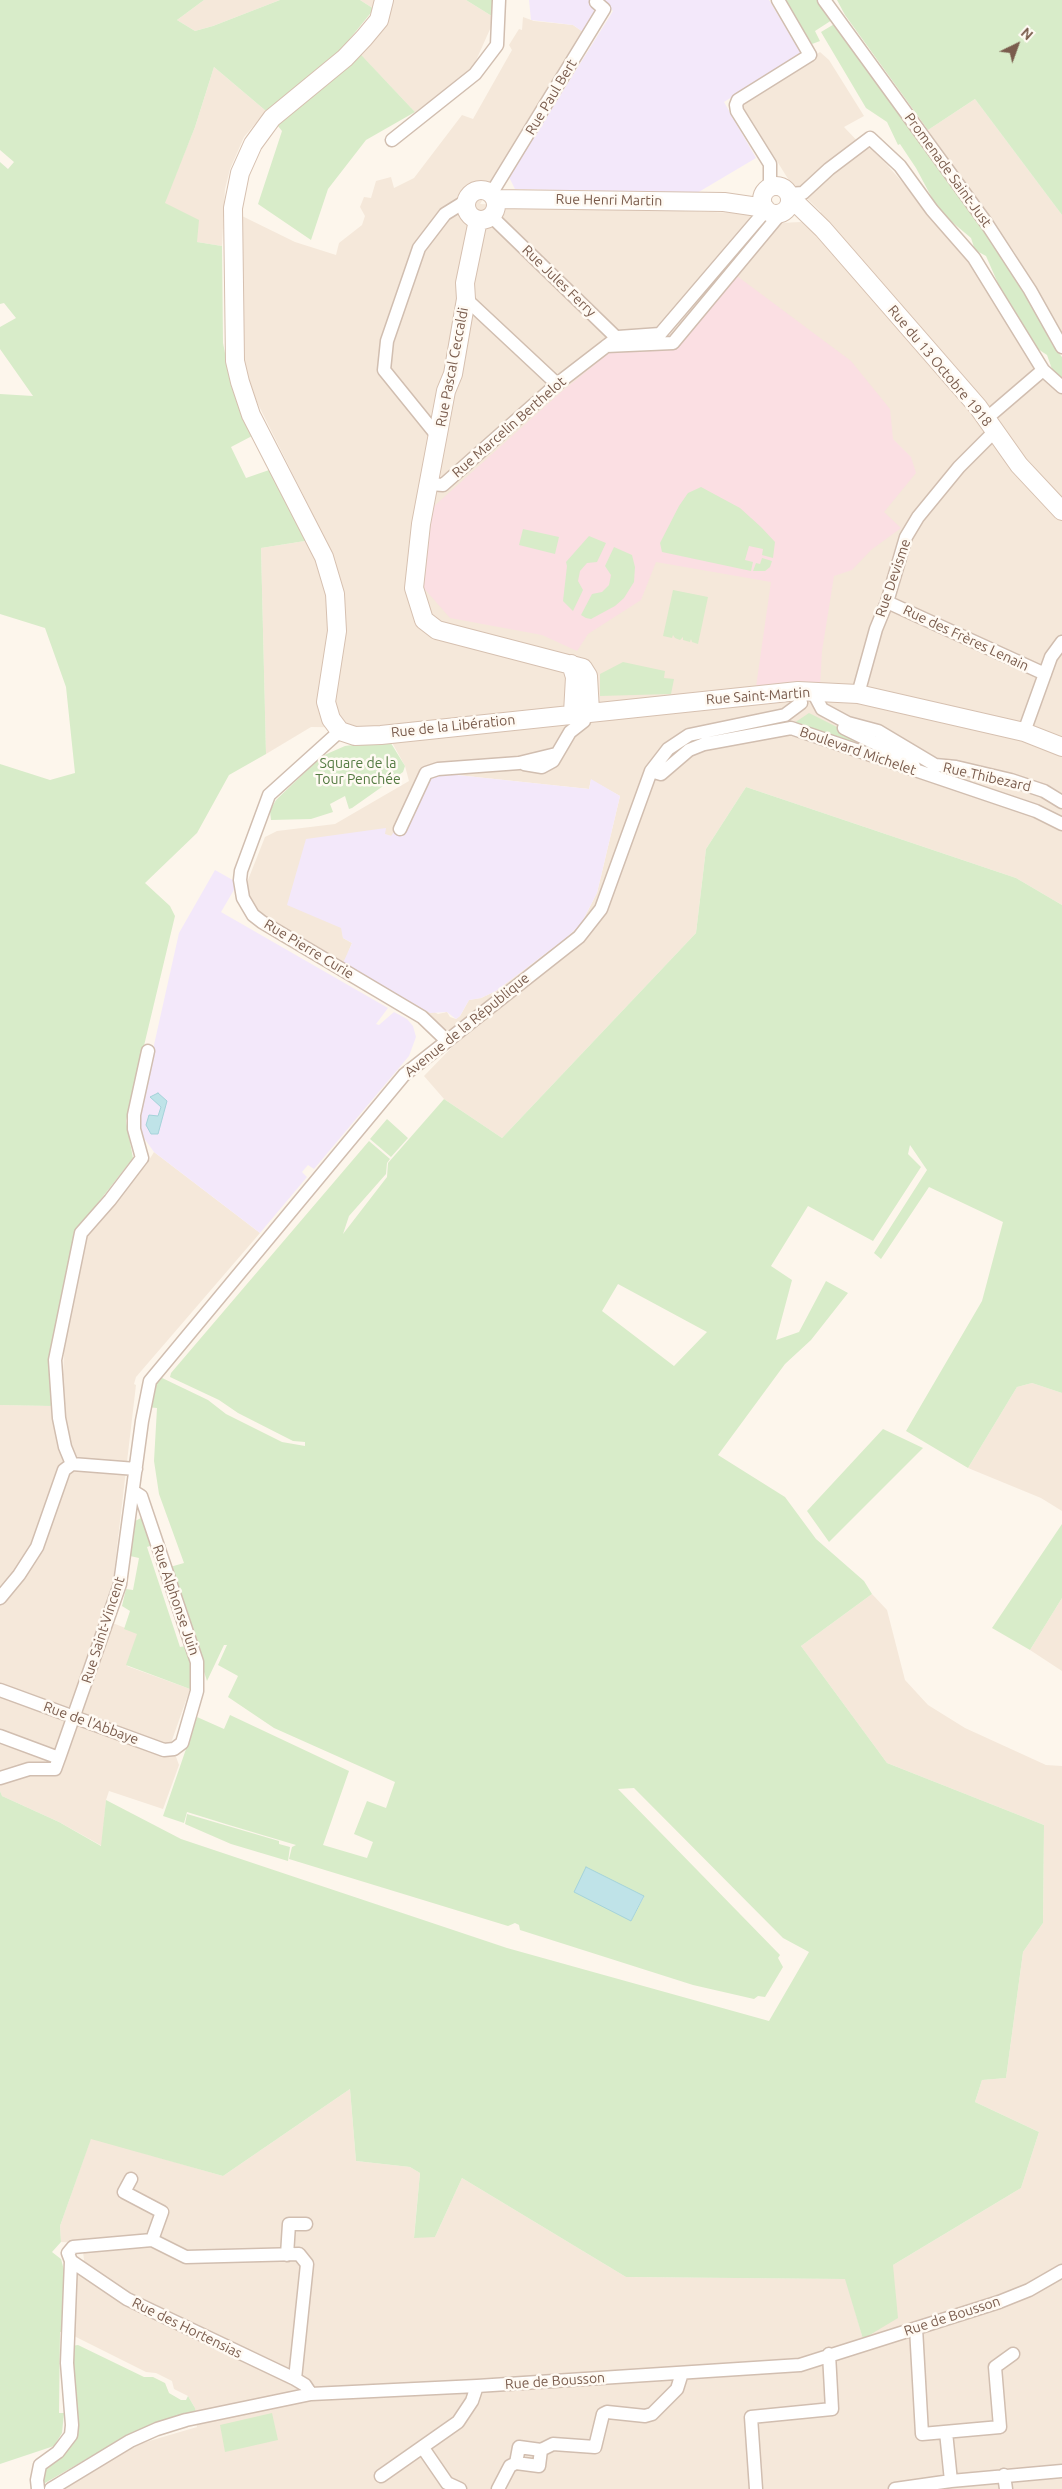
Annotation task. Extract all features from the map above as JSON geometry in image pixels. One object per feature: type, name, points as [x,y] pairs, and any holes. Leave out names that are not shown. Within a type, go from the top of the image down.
[{"type":"main road","points":[[340,732],[331,718],[326,702],[337,631],[335,594],[324,557],[251,414],[235,361],[233,208],[240,173],[253,144],[272,118],[345,58],[364,38],[379,20],[384,0]]},
{"type":"main road","points":[[768,188],[783,188],[779,206]]},
{"type":"main road","name":"Rue Henri Martin","points":[[724,202],[768,188]]},
{"type":"main road","name":"Rue Henri Martin","points":[[466,201],[472,192],[477,190],[487,191],[489,207],[724,202],[779,206]]},
{"type":"main road","points":[[466,201],[467,211],[489,207]]},
{"type":"main road","name":"Rue du 13 Octobre 1918","points":[[779,206],[816,222],[991,425],[1013,458],[1062,511]]},
{"type":"main road","name":"Rue Pascal Ceccaldi","points":[[430,484],[446,391],[453,374],[466,299],[465,283],[489,207]]},
{"type":"main road","points":[[430,484],[421,524],[414,588],[424,620],[437,630],[571,664],[575,677],[579,712]]},
{"type":"main road","name":"Rue Saint-Martin","points":[[579,712],[804,695],[858,694],[1024,732],[1062,747]]},
{"type":"main road","name":"Rue de la Libération","points":[[340,732],[355,736],[381,735],[579,712]]},
{"type":"street","points":[[392,140],[475,74],[497,45],[500,0]]},
{"type":"street","points":[[768,188],[770,164],[737,111],[736,105],[738,100],[810,55],[778,0]]},
{"type":"street","name":"Promenade Saint-Just","points":[[824,0],[987,224],[1030,290],[1062,347]]},
{"type":"street","name":"Rue Paul Bert","points":[[489,207],[604,9],[596,2]]},
{"type":"street","points":[[779,206],[803,193],[829,169],[870,138],[900,166],[932,210],[974,258],[1043,370],[1062,387]]},
{"type":"street","points":[[439,438],[384,370],[387,341],[419,248],[445,214],[466,201]]},
{"type":"street","name":"Rue Marcelin Berthelot","points":[[430,484],[443,485],[557,384],[606,346],[660,334],[712,273],[779,206]]},
{"type":"street","name":"Rue Marcelin Berthelot","points":[[622,342],[673,343],[724,283],[779,206]]},
{"type":"street","name":"Rue Jules Ferry","points":[[489,207],[622,342]]},
{"type":"street","points":[[712,273],[724,283]]},
{"type":"street","points":[[466,299],[557,384]]},
{"type":"street","name":"Rue Devisme","points":[[858,694],[876,629],[887,602],[906,537],[918,517],[991,425],[1043,370]]},
{"type":"street","name":"Rue des Frères Lenain","points":[[887,602],[1044,674]]},
{"type":"street","points":[[1024,732],[1051,657],[1062,642]]},
{"type":"street","name":"Avenue de la République","points":[[136,1469],[142,1421],[150,1381],[404,1074],[579,937],[601,909],[651,771],[668,750],[689,735],[785,715],[804,695]]},
{"type":"street","name":"Boulevard Michelet","points":[[804,695],[846,729],[899,755],[926,775]]},
{"type":"street","name":"Rue Thibezard","points":[[804,695],[822,709],[848,723],[878,731],[935,765],[956,767],[1011,780],[1044,790],[1062,802]]},
{"type":"street","points":[[400,829],[426,773],[438,768],[519,763],[542,767],[553,761],[579,712]]},
{"type":"street","points":[[570,732],[584,721],[579,712]]},
{"type":"street","name":"Boulevard Michelet","points":[[651,771],[661,774],[689,750],[704,744],[791,728],[1036,811],[1062,824]]},
{"type":"street","name":"Rue Pierre Curie","points":[[340,732],[269,795],[241,870],[240,880],[243,898],[254,915],[422,1017],[446,1040]]},
{"type":"street","points":[[72,1464],[65,1447],[59,1418],[55,1360],[82,1233],[142,1158],[134,1130],[134,1116],[148,1051]]},
{"type":"street","points":[[0,1598],[19,1575],[37,1547],[64,1470],[72,1464],[136,1469]]},
{"type":"street","name":"Rue Saint-Vincent","points":[[57,1763],[120,1584],[136,1469]]},
{"type":"street","name":"Rue Alphonse Juin","points":[[133,1491],[141,1496],[197,1662],[197,1691],[182,1744]]},
{"type":"street","name":"Rue de l'Abbaye","points":[[0,1690],[164,1750],[182,1744]]},
{"type":"street","points":[[0,1736],[57,1763]]},
{"type":"street","points":[[0,1778],[28,1769],[57,1763]]},
{"type":"street","points":[[131,2179],[124,2192],[162,2212],[152,2240]]},
{"type":"street","points":[[287,2255],[288,2224],[306,2224]]},
{"type":"street","points":[[38,2489],[37,2480],[40,2466],[66,2443],[71,2435],[72,2425],[66,2363],[71,2314],[70,2257],[72,2247],[152,2240],[186,2257],[299,2254],[307,2264],[295,2379]]},
{"type":"street","name":"Rue des Hortensias","points":[[70,2257],[127,2299],[295,2379],[305,2385],[311,2394]]},
{"type":"street","name":"Rue de Bousson","points":[[51,2489],[130,2441],[157,2429],[311,2394],[477,2386],[800,2365],[829,2354],[999,2302],[1029,2290],[1062,2271]]},
{"type":"street","points":[[916,2328],[922,2434],[1000,2427],[995,2367],[1013,2354]]},
{"type":"street","points":[[756,2489],[751,2417],[832,2409],[829,2354]]},
{"type":"street","points":[[498,2489],[510,2466],[516,2463],[519,2447],[541,2450],[553,2444],[595,2447],[604,2414],[607,2412],[645,2416],[652,2414],[677,2389],[682,2373]]},
{"type":"street","points":[[381,2476],[458,2422],[472,2401],[477,2386]]},
{"type":"street","points":[[946,2432],[951,2481]]},
{"type":"street","points":[[423,2448],[447,2483],[460,2489]]},
{"type":"street","points":[[895,2489],[1004,2475],[1062,2471]]},
{"type":"street","points":[[1004,2475],[1006,2489]]},
{"type":"shaded area","points":[[204,0],[280,0],[195,31],[177,20]]},
{"type":"shaded area","points":[[360,0],[466,0],[495,18],[474,65],[440,95],[415,112],[358,52],[374,9]]},
{"type":"shaded area","points":[[529,0],[598,0],[592,5],[595,14],[583,32],[573,25],[531,20]]},
{"type":"shaded area","points":[[602,0],[769,0],[801,53],[724,102],[756,158],[697,193],[515,189],[509,177],[613,11]]},
{"type":"shaded area","points":[[523,17],[534,21],[573,25],[583,32],[480,204],[741,213],[780,223],[801,222],[807,227],[821,212],[790,182],[740,102],[820,52],[829,60],[864,116],[844,127],[865,149],[871,148],[881,158],[971,260],[1062,390],[1062,905],[1016,878],[746,787],[706,849],[696,933],[502,1138],[444,1099],[424,1076],[457,1042],[429,1014],[258,914],[244,890],[265,837],[277,831],[335,824],[409,781],[405,766],[384,728],[311,727],[266,754],[261,548],[311,540],[322,533],[248,384],[242,353],[242,216],[295,242],[336,255],[339,243],[362,225],[365,216],[360,207],[364,197],[371,198],[376,181],[391,177],[394,188],[414,178],[462,115],[473,119],[512,50],[509,45],[519,29],[522,30]],"holes":[[[438,773],[589,789],[591,780],[620,796],[597,893],[581,924],[566,938],[496,991],[481,998],[469,1000],[460,1016],[456,1019],[450,1017],[447,1012],[438,1014],[344,963],[352,943],[343,938],[342,928],[386,829],[384,834],[391,836],[400,835]]]},
{"type":"shaded area","points":[[214,67],[266,111],[244,137],[230,169],[225,189],[222,246],[197,242],[164,203],[195,127]]},
{"type":"shaded area","points":[[975,99],[1062,215],[1062,334],[1015,253],[928,130]]},
{"type":"shaded area","points":[[737,276],[851,361],[890,409],[893,439],[911,457],[916,473],[884,512],[901,528],[871,550],[852,570],[834,576],[822,651],[820,687],[756,687],[771,582],[656,562],[641,600],[588,634],[577,651],[542,635],[450,618],[422,586],[432,508],[560,393],[610,352],[676,347]]},
{"type":"shaded area","points":[[438,773],[589,789],[591,779],[620,796],[597,893],[581,924],[566,938],[496,991],[481,998],[469,1000],[460,1016],[456,1019],[447,1012],[430,1013],[343,963],[352,943],[343,938],[341,928],[287,905],[306,839],[386,828],[385,834],[391,836],[394,832],[400,835],[428,778]]},
{"type":"shaded area","points":[[215,870],[238,883],[221,912],[388,1008],[376,1024],[379,1025],[394,1012],[407,1019],[413,1026],[416,1037],[409,1056],[314,1169],[308,1165],[302,1172],[307,1177],[260,1233],[154,1152],[141,1134],[139,1112],[179,933]]},
{"type":"shaded area","points":[[154,1152],[260,1233],[136,1377],[134,1384],[136,1385],[113,1581],[100,1618],[138,1633],[127,1666],[190,1689],[171,1743],[179,1765],[163,1809],[109,1791],[106,1800],[102,1846],[59,1822],[2,1796],[0,1791],[0,1405],[64,1406],[65,1330],[84,1236],[146,1165]]},
{"type":"shaded area","points":[[1032,1383],[1062,1393],[1062,1511],[1041,1498],[968,1468],[1017,1387]]},
{"type":"shaded area","points":[[872,1594],[887,1610],[905,1680],[928,1705],[965,1728],[1046,1765],[1062,1766],[1062,2489],[60,2489],[91,2469],[139,2444],[197,2427],[195,2408],[188,2396],[174,2389],[172,2381],[156,2373],[146,2372],[74,2336],[76,2278],[84,2260],[82,2243],[61,2242],[60,2226],[91,2138],[223,2176],[350,2089],[356,2161],[410,2167],[420,2173],[414,2237],[435,2237],[462,2178],[626,2277],[846,2279],[863,2339],[893,2265],[1021,2188],[1039,2132],[975,2102],[982,2080],[1006,2078],[1023,1952],[1043,1923],[1044,1825],[887,1763],[801,1646]]},
{"type":"shaded area","points":[[1062,1598],[1062,1671],[1030,1650]]},
{"type":"green space","points":[[0,0],[204,0],[177,20],[195,31],[280,0],[360,0],[374,9],[348,41],[415,112],[366,140],[328,189],[311,240],[258,204],[282,131],[266,111],[214,67],[195,127],[165,203],[199,220],[197,242],[222,246],[223,343],[232,388],[252,436],[231,447],[246,478],[272,469],[311,540],[261,548],[266,754],[229,775],[197,833],[145,883],[170,906],[175,916],[126,1121],[133,1158],[76,1231],[49,1360],[53,1406],[0,1405],[0,764],[50,780],[75,773],[66,687],[45,628],[0,614],[0,394],[33,396],[0,349],[0,327],[16,318],[4,303],[0,304],[0,162],[8,169],[14,162],[0,150]]},
{"type":"green space","points":[[466,0],[493,0],[495,18]]},
{"type":"green space","points":[[785,0],[820,0],[832,20],[815,31],[820,41],[812,44]]},
{"type":"green space","points":[[837,0],[1062,0],[1062,215],[975,99],[928,130],[845,15]]},
{"type":"green space","points":[[836,23],[1014,272],[1053,346],[1062,357],[1062,379],[1053,372],[1047,355],[1038,349],[1018,323],[1017,314],[1000,288],[986,256],[975,250],[971,238],[939,211],[916,168],[900,144],[898,145],[887,122],[866,108],[821,32]]},
{"type":"green space","points":[[701,487],[740,508],[761,527],[775,542],[773,558],[762,555],[763,549],[749,546],[745,560],[753,562],[751,571],[662,552],[660,543],[679,506],[688,493]]},
{"type":"green space","points":[[523,529],[559,537],[555,554],[519,545]]},
{"type":"green space","points":[[589,536],[606,543],[597,562],[587,563],[580,571],[578,581],[583,590],[573,611],[563,601],[566,562]]},
{"type":"green space","points":[[614,547],[632,555],[635,567],[634,582],[624,598],[615,606],[591,619],[586,618],[581,615],[592,594],[602,592],[609,585],[611,575],[605,566]]},
{"type":"green space","points":[[762,558],[772,561],[770,567],[765,571],[753,571],[756,563],[760,564]]},
{"type":"green space","points":[[673,590],[708,597],[698,644],[692,642],[691,639],[690,642],[683,640],[683,637],[680,640],[673,635],[672,638],[663,636]]},
{"type":"green space","points":[[623,662],[665,671],[664,678],[674,679],[671,694],[600,696],[600,674]]},
{"type":"green space","points":[[809,713],[901,759],[794,723]]},
{"type":"green space","name":"Square de la Tour Penchée","points":[[389,740],[405,766],[403,772],[352,808],[349,809],[345,796],[330,804],[333,812],[311,819],[271,820],[270,811],[276,800],[322,756],[345,746]]},
{"type":"green space","points":[[746,787],[1016,878],[1062,905],[1062,1393],[1032,1383],[1017,1387],[968,1468],[906,1431],[982,1301],[1003,1222],[929,1187],[881,1259],[874,1253],[927,1170],[910,1145],[908,1154],[921,1167],[873,1241],[808,1206],[771,1266],[792,1280],[776,1340],[799,1332],[826,1281],[848,1293],[811,1340],[785,1364],[718,1455],[785,1497],[816,1539],[864,1581],[872,1594],[801,1646],[887,1763],[1044,1825],[1043,1923],[1023,1952],[1006,2078],[982,2080],[975,2102],[1039,2132],[1021,2188],[893,2265],[898,2318],[863,2339],[845,2279],[626,2277],[462,2178],[435,2237],[414,2238],[420,2173],[410,2167],[356,2161],[350,2089],[223,2176],[91,2139],[60,2226],[61,2242],[52,2252],[61,2259],[68,2285],[67,2331],[60,2332],[59,2413],[64,2413],[62,2433],[54,2446],[0,2464],[0,1791],[2,1796],[59,1822],[101,1846],[106,1800],[181,1839],[507,1948],[769,2021],[809,1952],[783,1938],[634,1788],[618,1789],[780,1955],[778,1958],[783,1967],[765,1997],[758,1996],[754,1999],[693,1985],[520,1930],[519,1925],[515,1923],[508,1926],[289,1859],[292,1847],[296,1845],[187,1812],[184,1823],[163,1816],[197,1717],[224,1729],[230,1715],[349,1771],[323,1845],[367,1858],[373,1842],[354,1834],[367,1801],[386,1808],[395,1782],[274,1728],[228,1697],[238,1676],[218,1665],[227,1645],[224,1645],[207,1681],[170,1567],[184,1563],[159,1494],[154,1461],[157,1408],[147,1407],[158,1376],[208,1400],[226,1414],[282,1442],[305,1446],[305,1442],[293,1441],[238,1413],[219,1400],[170,1377],[171,1373],[369,1141],[390,1159],[387,1163],[386,1174],[349,1216],[343,1234],[387,1177],[388,1163],[444,1099],[502,1138],[696,933],[706,849]],"holes":[[[618,1284],[707,1332],[674,1366],[602,1311]],[[587,1868],[644,1897],[631,1921]]]},
{"type":"green space","points":[[387,1119],[408,1138],[391,1157],[370,1139]]},
{"type":"green space","points":[[883,1429],[923,1448],[829,1542],[807,1511]]},
{"type":"green space","points":[[141,1518],[153,1545],[147,1547],[180,1647],[187,1646],[192,1676],[190,1689],[126,1665],[137,1634],[124,1629],[130,1611],[122,1606],[126,1589],[133,1590],[139,1558],[130,1556],[135,1521]]},
{"type":"green space","points":[[1062,1524],[1062,1598],[1030,1650],[992,1628]]},
{"type":"green space","points":[[187,1814],[279,1841],[279,1844],[290,1847],[288,1861],[231,1844],[185,1824]]},
{"type":"green space","points":[[78,2345],[144,2377],[153,2377],[165,2383],[169,2393],[181,2400],[186,2400],[188,2396],[195,2408],[196,2414],[128,2435],[45,2483],[40,2479],[43,2469],[69,2447],[71,2346]]},
{"type":"green space","points":[[272,2413],[278,2440],[225,2452],[220,2425]]},
{"type":"water","points":[[158,1093],[167,1101],[158,1134],[151,1134],[146,1125],[149,1115],[158,1116],[161,1107],[150,1097]]},
{"type":"water","points":[[586,1867],[644,1896],[631,1921],[574,1892]]}]
